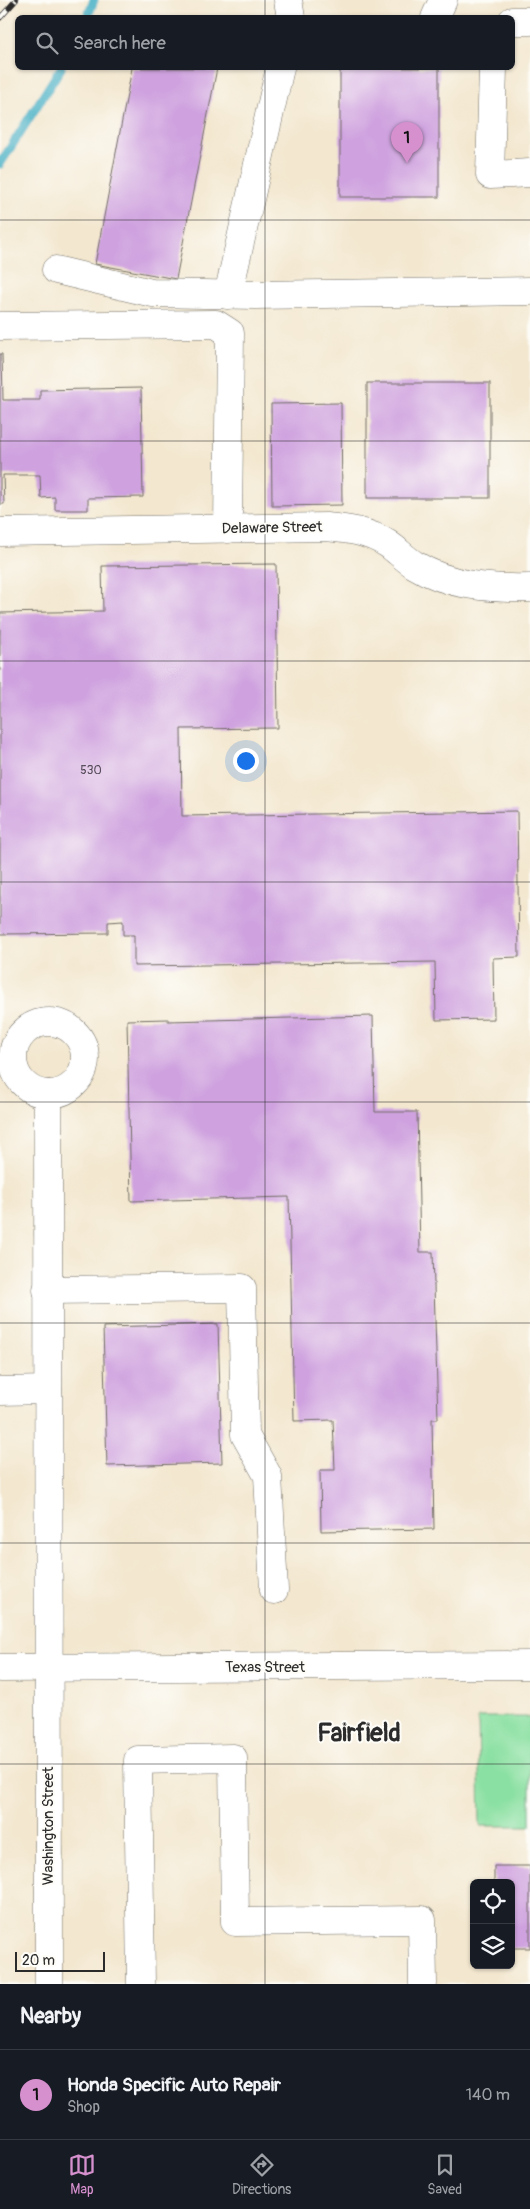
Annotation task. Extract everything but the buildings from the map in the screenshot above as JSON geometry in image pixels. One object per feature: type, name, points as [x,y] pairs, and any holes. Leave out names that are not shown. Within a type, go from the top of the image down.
[{"type":"street","points":[[288,0],[290,15]]},
{"type":"street","points":[[436,15],[443,0]]},
{"type":"street","points":[[515,21],[530,21]]},
{"type":"street","points":[[228,295],[280,70]]},
{"type":"street","points":[[493,70],[490,175],[530,173]]},
{"type":"street","points":[[56,270],[152,293],[228,295],[530,291]]},
{"type":"street","points":[[0,326],[216,324],[230,333],[228,529]]},
{"type":"street","name":"Delaware Street","points":[[0,532],[326,527],[360,531],[388,544],[415,566],[448,580],[490,589],[530,588]]},
{"type":"street","name":"Washington Street","points":[[48,1094],[49,1984]]},
{"type":"street","points":[[48,1290],[242,1288],[245,1435],[268,1476],[274,1590]]},
{"type":"street","points":[[0,1391],[48,1390]]},
{"type":"street","name":"Texas Street","points":[[0,1668],[530,1665]]},
{"type":"street","points":[[141,1984],[138,1760],[232,1758],[235,1922],[422,1920],[423,1984]]},
{"type":"green space","points":[[478,1717],[530,1717],[530,1826],[480,1826]]},
{"type":"waterway","points":[[88,15],[94,0]]},
{"type":"waterway","points":[[0,164],[60,70]]},
{"type":"railway","points":[[0,18],[16,0]]},
{"type":"place","name":"Honda Specific Auto Repair","points":[[407,163]]},
{"type":"district","name":"Fairfield","points":[[359,1733]]}]
